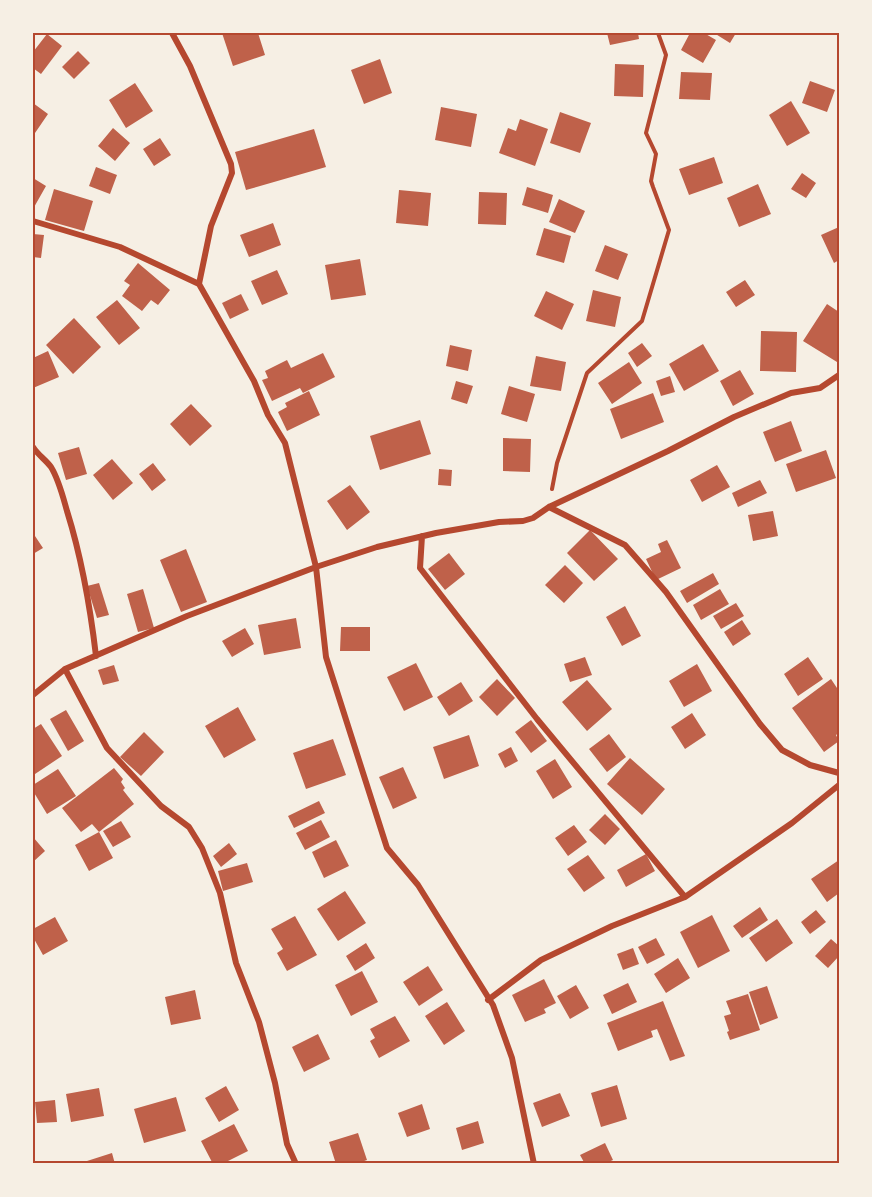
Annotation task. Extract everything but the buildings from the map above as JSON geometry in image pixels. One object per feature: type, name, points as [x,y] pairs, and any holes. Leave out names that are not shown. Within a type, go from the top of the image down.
[{"type":"street","points":[[172,33],[190,66],[231,164],[232,173],[212,226],[199,284]]},
{"type":"street","points":[[33,221],[120,247],[199,284],[254,381],[268,415],[285,443],[316,567],[326,657],[387,848],[418,885],[493,1005],[512,1058],[534,1164]]},
{"type":"street","points":[[33,695],[65,669],[187,616],[316,567],[376,547],[422,536],[533,518],[549,507],[734,417],[791,393],[820,388],[839,375]]},
{"type":"street","points":[[33,447],[38,456],[51,467],[61,490],[80,551],[89,597],[96,656]]},
{"type":"street","points":[[549,507],[625,545],[666,592],[760,724],[782,750],[810,765],[839,773]]},
{"type":"street","points":[[422,536],[420,568],[537,719],[685,897]]},
{"type":"street","points":[[65,669],[108,748],[161,806],[189,827],[202,848],[220,893],[236,963],[260,1022],[276,1083],[287,1144],[296,1164]]},
{"type":"street","points":[[488,1000],[542,960],[612,926],[685,897],[792,823],[839,785]]},
{"type":"path","points":[[549,507],[557,463],[587,373],[642,321],[669,230],[651,181],[656,154],[646,133],[666,55],[658,33]]}]
